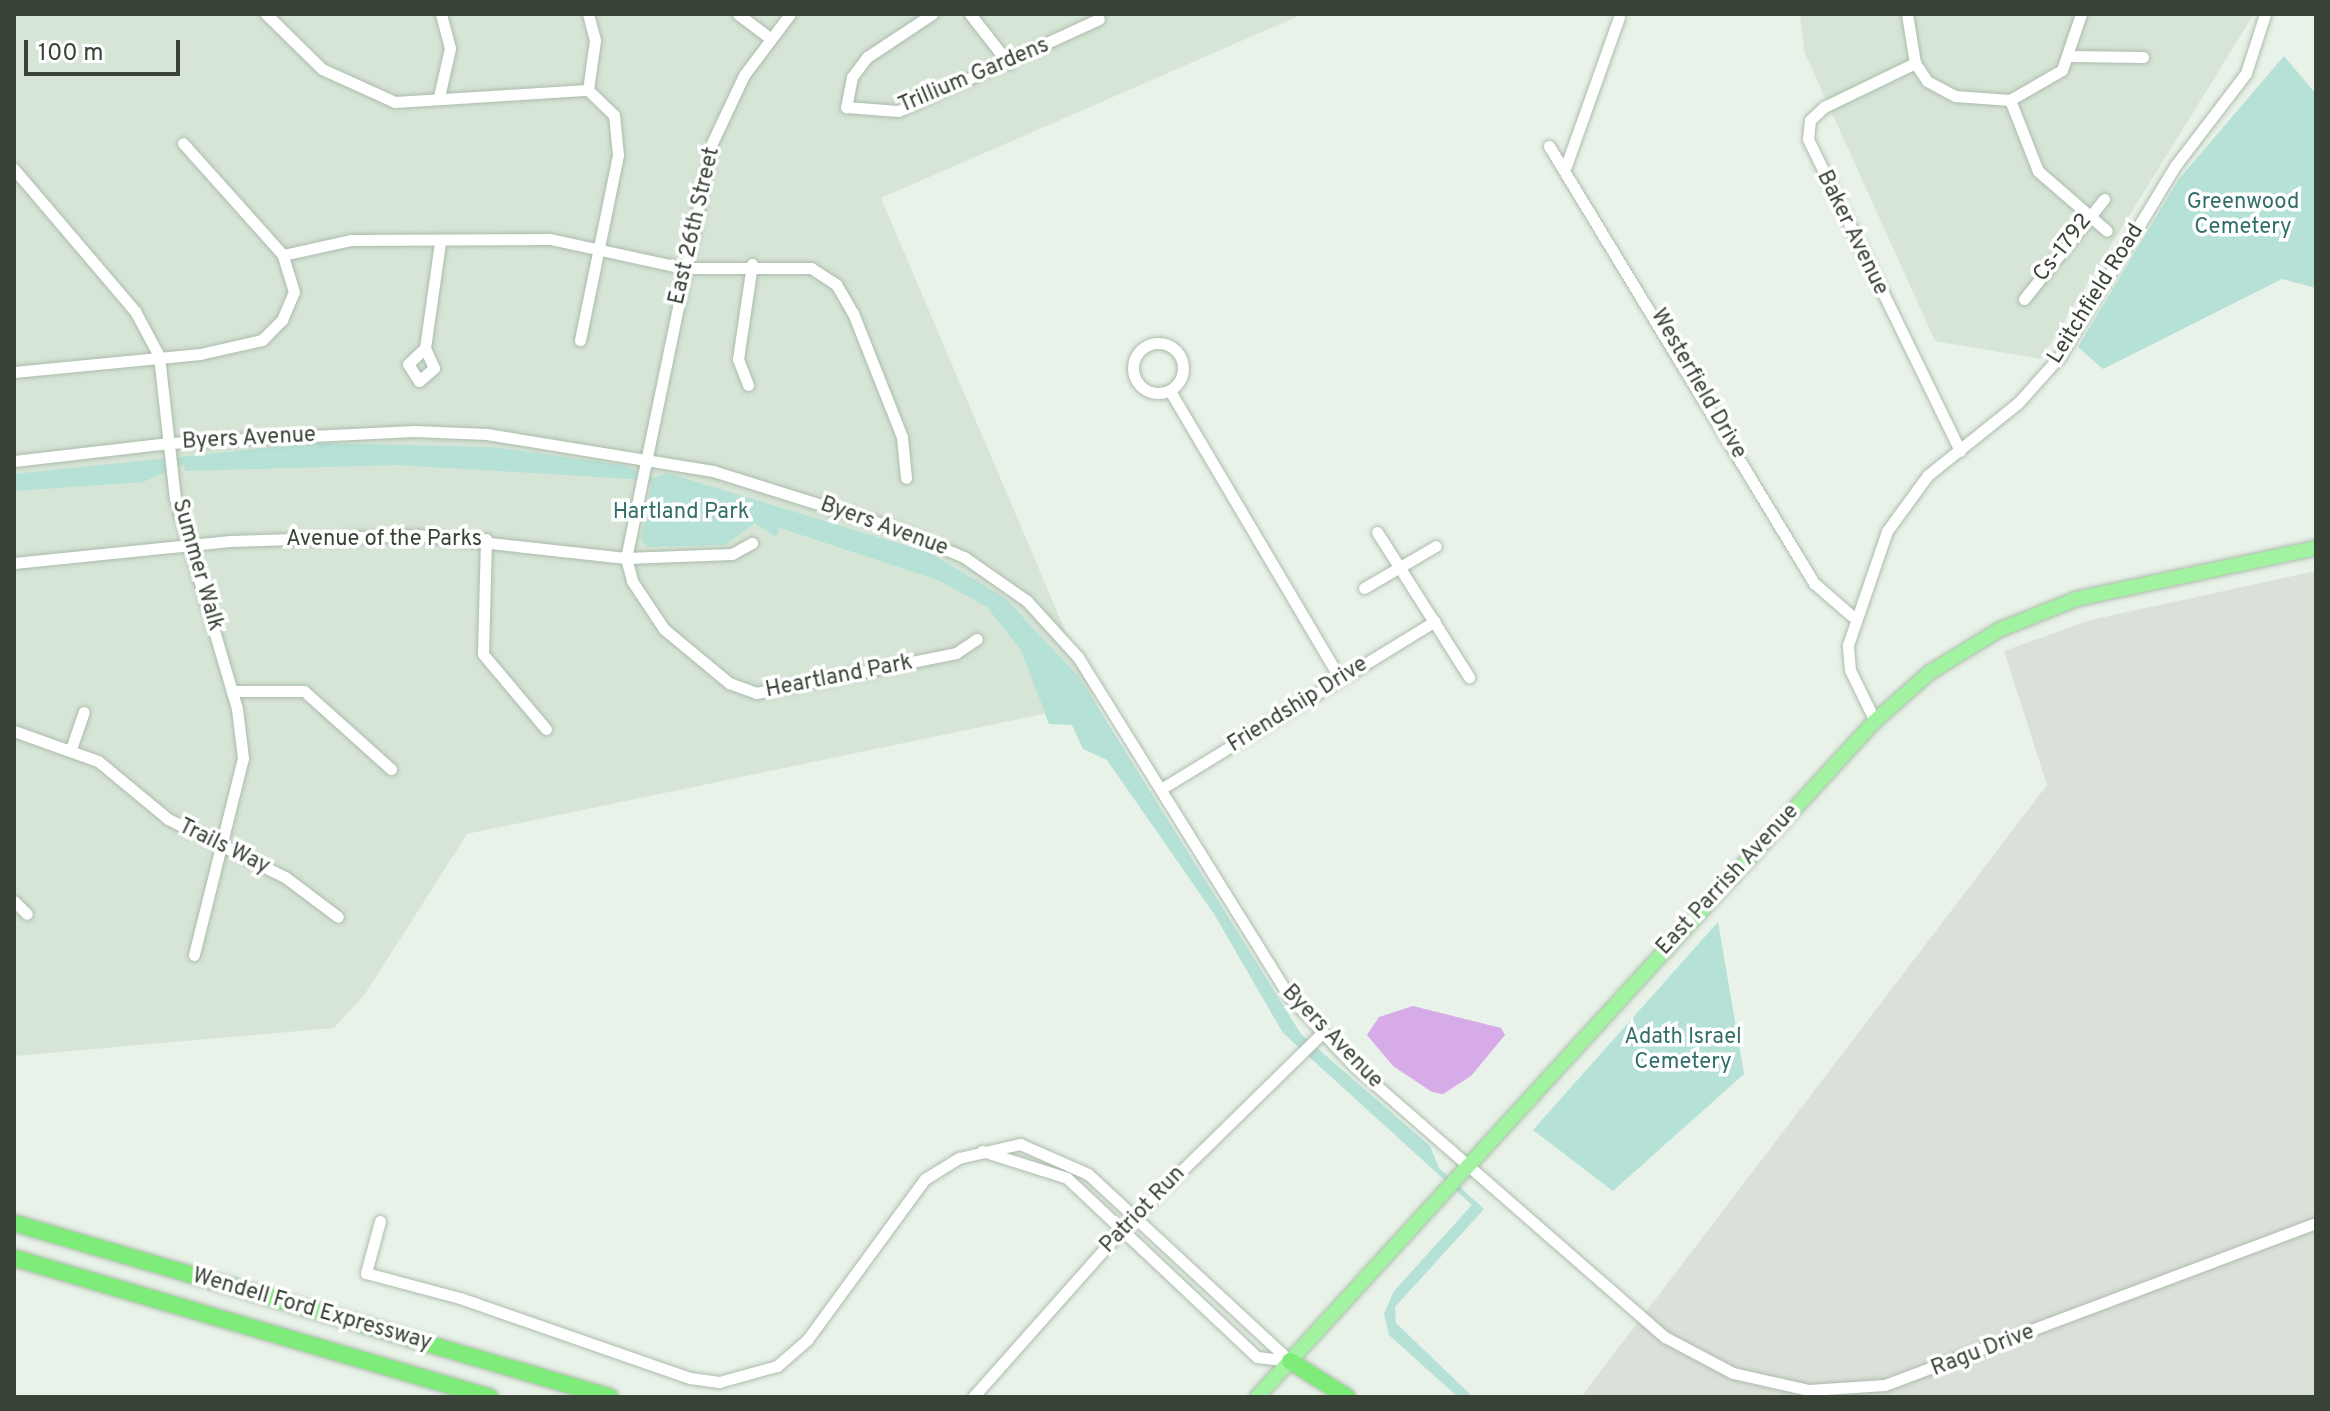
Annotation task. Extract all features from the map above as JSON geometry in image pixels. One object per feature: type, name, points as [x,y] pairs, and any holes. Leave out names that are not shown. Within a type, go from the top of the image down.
[{"type":"highway","name":"Wendell Ford Expressway","points":[[14,1223],[610,1397]]},
{"type":"highway","name":"Wendell Ford Expressway","points":[[14,1258],[490,1397]]},
{"type":"highway","points":[[1290,1361],[1347,1397]]},
{"type":"highway","points":[[394,1369],[470,1397]]},
{"type":"main road","name":"East Parrish Avenue","points":[[1257,1397],[1875,721],[1952,657],[2024,618],[2104,592],[2316,548]]},
{"type":"street","points":[[266,14],[322,69],[356,90],[395,102],[588,90],[614,115],[618,155],[580,340]]},
{"type":"street","points":[[439,97],[450,48],[441,14]]},
{"type":"street","points":[[588,14],[595,40],[588,90]]},
{"type":"street","points":[[738,14],[770,38]]},
{"type":"street","name":"East 26th Street","points":[[647,457],[683,268],[712,143],[770,38],[790,14]]},
{"type":"street","name":"Trillium Gardens","points":[[932,14],[867,57],[852,77],[846,107],[898,111],[1009,64],[1099,19]]},
{"type":"street","points":[[970,14],[1009,64]]},
{"type":"street","points":[[1907,14],[1915,63],[1944,92],[2010,100],[2050,82],[2070,56],[2081,14]]},
{"type":"street","name":"Leitchfield Road","points":[[1875,721],[1850,670],[1852,616],[1896,515],[2060,356],[2175,166],[2246,73],[2265,14]]},
{"type":"street","points":[[1566,166],[1619,17]]},
{"type":"street","points":[[2070,56],[2143,57]]},
{"type":"street","name":"Baker Avenue","points":[[1915,63],[1824,107],[1810,120],[1808,139],[1960,451]]},
{"type":"street","points":[[2010,100],[2038,171],[2086,217],[2107,231]]},
{"type":"street","points":[[14,372],[159,356],[262,340],[282,320],[294,292],[283,255],[183,143]]},
{"type":"street","name":"Westerfield Drive","points":[[1549,146],[1566,166],[1814,583],[1852,616]]},
{"type":"street","name":"Summer Walk","points":[[14,169],[135,311],[159,356],[169,443],[186,545],[232,691],[242,766],[234,816],[220,843],[194,955]]},
{"type":"street","name":"Cs-1792","points":[[2024,299],[2086,217],[2104,199]]},
{"type":"street","points":[[283,255],[351,240],[440,242],[550,239],[683,268],[752,264],[811,268],[836,284],[902,437],[906,478]]},
{"type":"street","points":[[425,348],[440,242]]},
{"type":"street","points":[[748,385],[738,359],[752,264]]},
{"type":"street","points":[[1150,344],[1179,354],[1183,370],[1170,391],[1153,393],[1135,378],[1137,354],[1150,344]]},
{"type":"street","points":[[1170,391],[1340,679]]},
{"type":"street","name":"Byers Avenue","points":[[14,461],[169,443],[414,431],[647,457],[892,527],[986,571],[1078,657],[1288,995],[1323,1032],[1468,1165]]},
{"type":"street","points":[[626,558],[647,457]]},
{"type":"street","points":[[1377,532],[1469,677]]},
{"type":"street","points":[[486,539],[483,654],[546,729]]},
{"type":"street","name":"Avenue of the Parks","points":[[14,563],[186,545],[486,539],[626,558],[732,554],[752,543]]},
{"type":"street","points":[[1364,588],[1436,546]]},
{"type":"street","name":"Heartland Park","points":[[626,558],[648,611],[742,690],[843,678],[956,653],[977,639]]},
{"type":"street","name":"Friendship Drive","points":[[1161,789],[1435,621]]},
{"type":"street","points":[[232,691],[304,691],[391,769]]},
{"type":"street","points":[[71,749],[84,712]]},
{"type":"street","name":"Trails Way","points":[[14,731],[71,749],[133,784],[168,819],[285,877],[338,917]]},
{"type":"street","points":[[14,901],[27,914]]},
{"type":"street","name":"Patriot Run","points":[[973,1397],[1123,1228],[1323,1032]]},
{"type":"street","points":[[380,1221],[366,1273],[719,1382],[777,1366],[791,1354],[925,1179],[982,1151],[1007,1144],[1046,1151],[1088,1174],[1290,1361]]},
{"type":"street","points":[[982,1151],[1067,1178],[1257,1357],[1290,1361]]},
{"type":"street","name":"Ragu Drive","points":[[1468,1165],[1665,1337],[1733,1373],[1809,1390],[1860,1389],[1934,1370],[2316,1223]]},
{"type":"shaded area","points":[[14,14],[1303,14],[881,198],[1096,703],[467,834],[365,994],[334,1028],[14,1056]]},
{"type":"shaded area","points":[[1800,14],[2252,14],[2252,17],[2041,359],[1935,341],[1804,51]]},
{"type":"shaded area","points":[[2316,571],[2316,1397],[1581,1397],[2047,785],[2004,651],[2091,620]]},
{"type":"shaded area","points":[[1413,1006],[1501,1028],[1505,1035],[1471,1076],[1443,1094],[1432,1092],[1393,1066],[1367,1035],[1379,1017]]},
{"type":"green space","name":"Greenwood Cemetery","points":[[2284,56],[2316,94],[2316,288],[2282,279],[2103,369],[2078,347],[2179,179]]},
{"type":"green space","name":"Hartland Park","points":[[313,443],[491,447],[623,465],[653,478],[667,473],[930,553],[1005,598],[1079,677],[1301,1034],[1430,1146],[1439,1168],[1484,1209],[1395,1307],[1396,1323],[1473,1397],[1458,1397],[1389,1335],[1384,1314],[1394,1291],[1472,1205],[1283,1033],[1214,914],[1107,760],[1083,749],[1072,725],[1049,724],[1021,650],[987,607],[938,580],[780,528],[776,537],[755,523],[725,545],[648,547],[641,540],[652,483],[632,479],[398,465],[185,471],[184,464],[143,482],[14,491],[14,474]]},
{"type":"green space","name":"Adath Israel Cemetery","points":[[1718,922],[1744,1074],[1613,1191],[1533,1130]]}]
